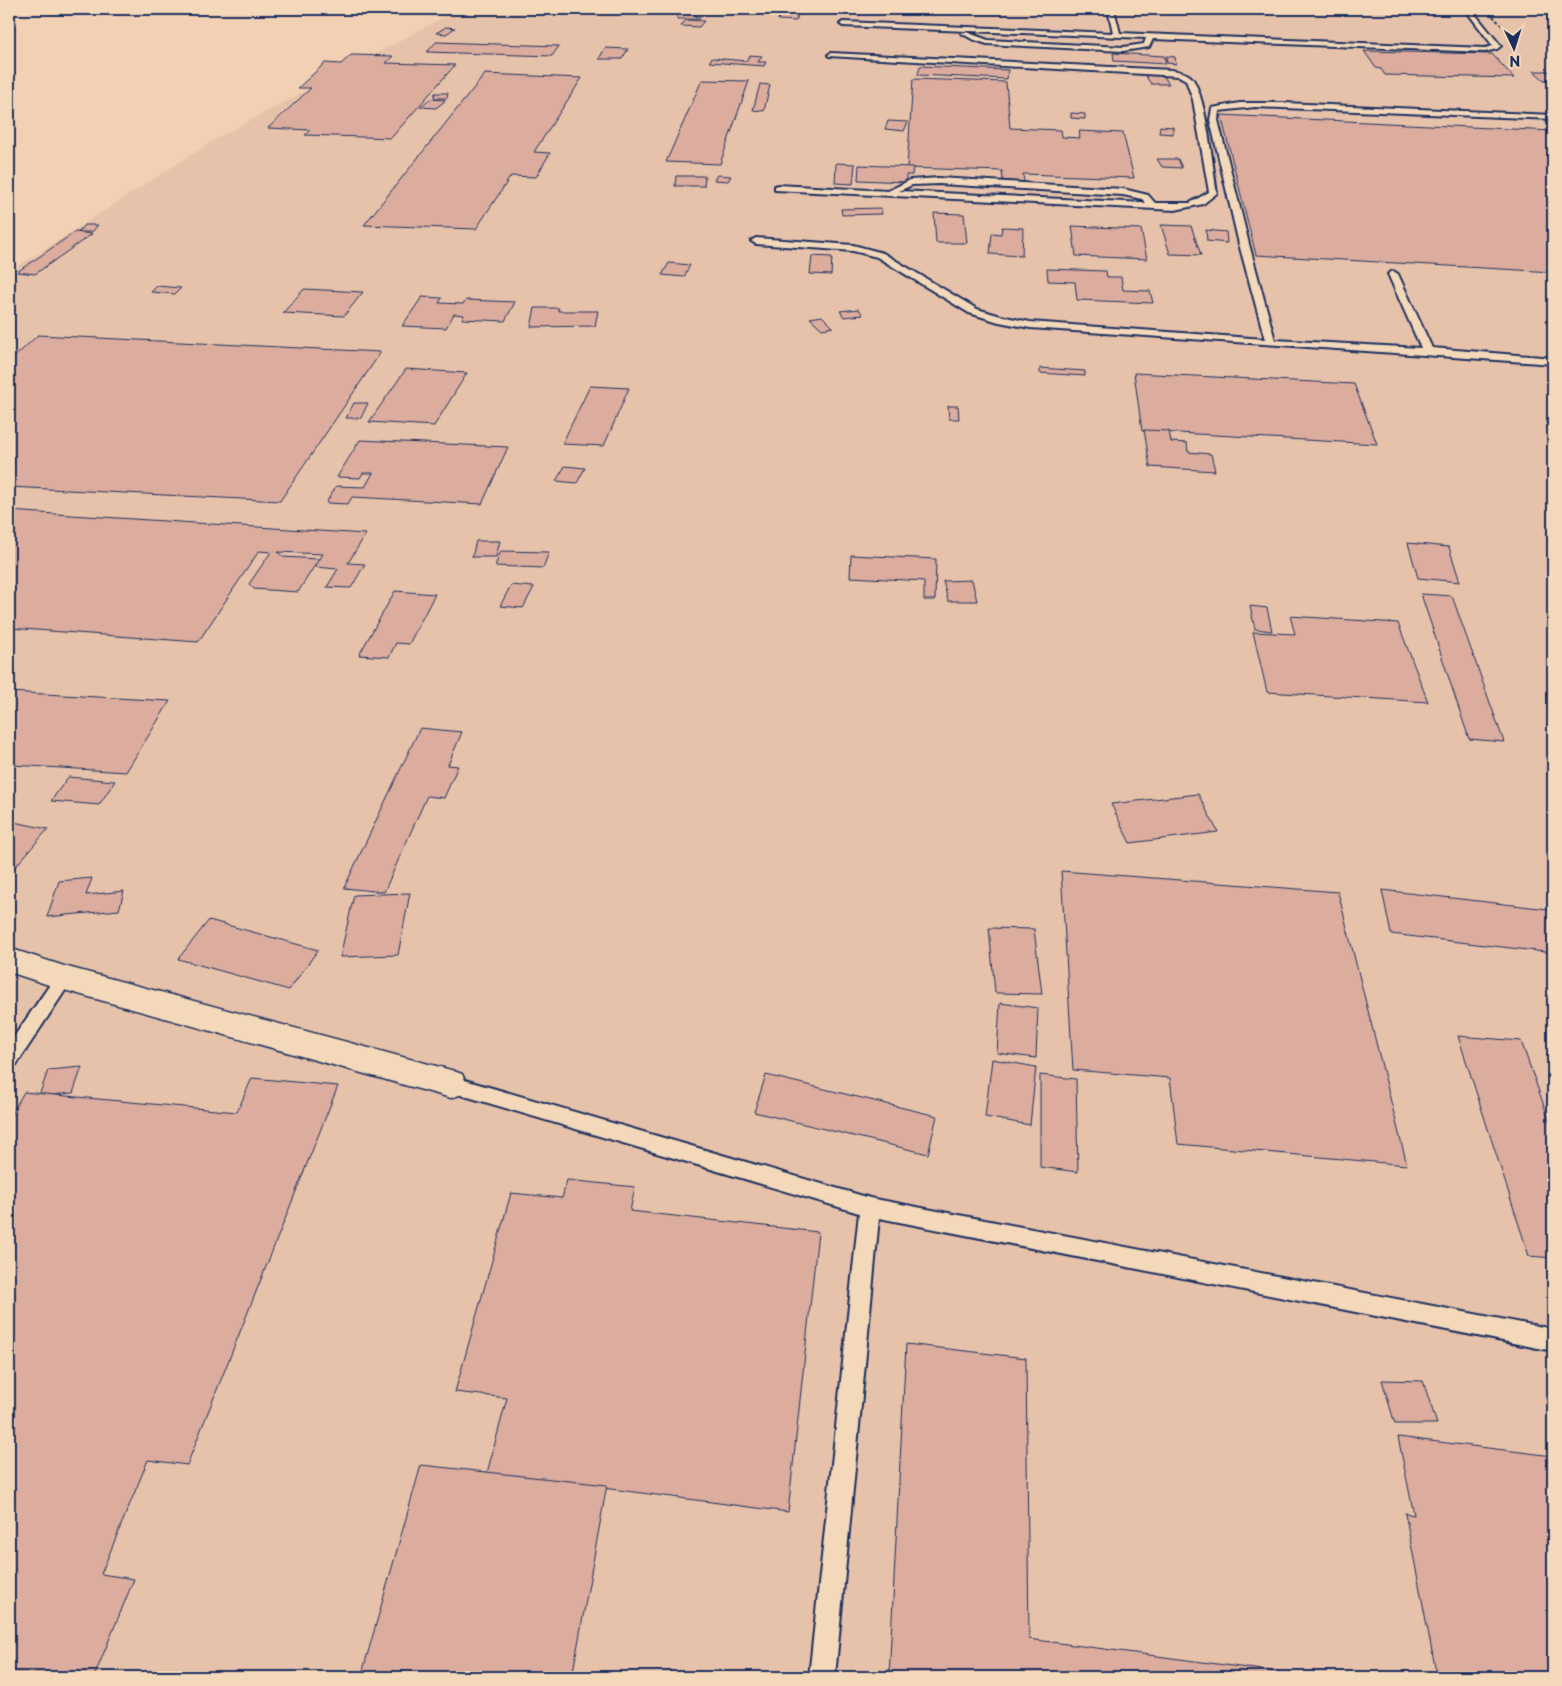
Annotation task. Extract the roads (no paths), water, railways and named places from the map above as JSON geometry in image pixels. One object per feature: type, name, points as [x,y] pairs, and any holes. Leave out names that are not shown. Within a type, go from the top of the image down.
[{"type":"street","points":[[9,960],[64,978],[451,1084]]},
{"type":"lane","points":[[1112,9],[1117,36]]},
{"type":"lane","points":[[843,24],[1117,36],[1495,48],[1498,46],[1468,9]]},
{"type":"lane","points":[[957,29],[987,42],[1123,49],[1147,46],[1150,37]]},
{"type":"lane","points":[[778,188],[1153,206],[1191,206],[1205,201],[1213,193],[1198,100],[1191,80],[1185,75],[1172,72],[831,55]]},
{"type":"lane","points":[[1271,343],[1244,244],[1214,120],[1215,110],[1238,106],[1302,106],[1553,117]]},
{"type":"lane","points":[[889,193],[910,183],[939,181],[1123,192],[1145,197],[1153,206]]},
{"type":"lane","points":[[756,241],[853,248],[880,255],[973,310],[999,319],[1030,325],[1553,361]]},
{"type":"lane","points":[[1393,274],[1428,351]]},
{"type":"lane","points":[[9,1059],[64,978]]},
{"type":"lane","points":[[451,1084],[870,1207],[1553,1340]]},
{"type":"lane","points":[[822,1677],[870,1207]]},
{"type":"railway","points":[[1486,9],[1508,32]]}]
